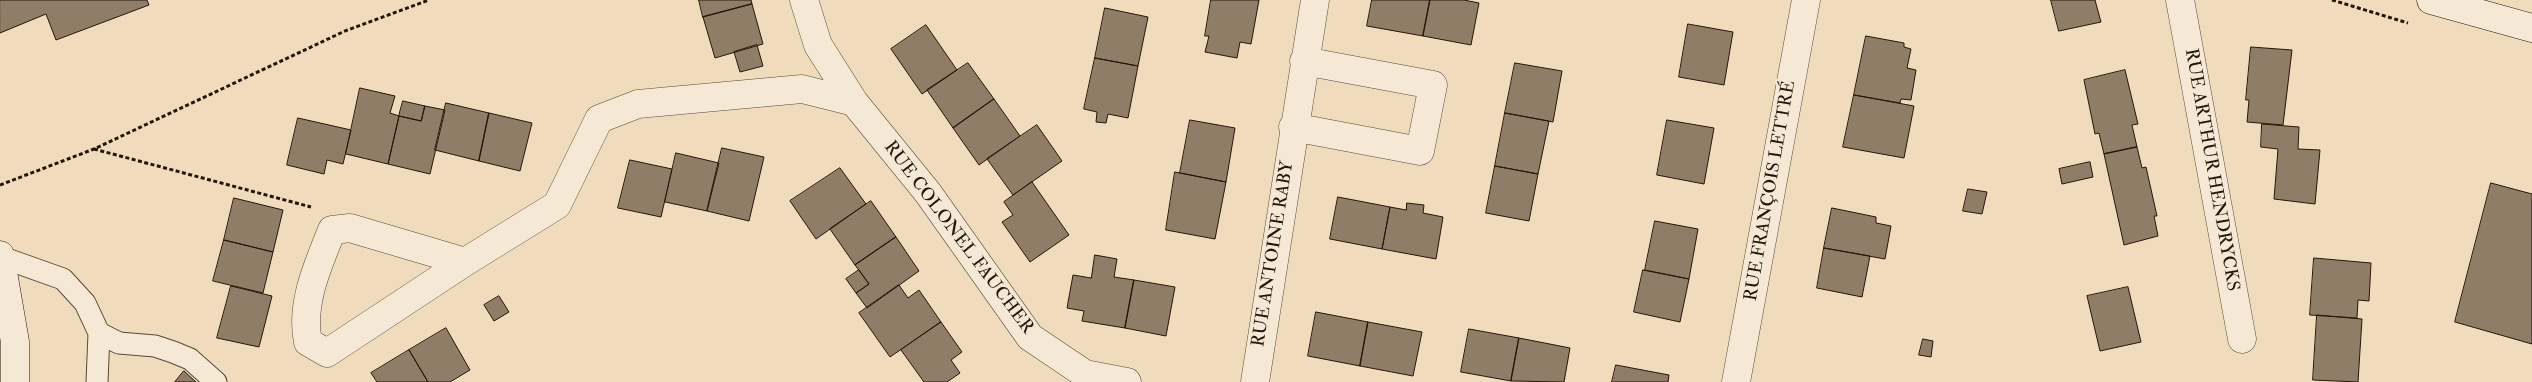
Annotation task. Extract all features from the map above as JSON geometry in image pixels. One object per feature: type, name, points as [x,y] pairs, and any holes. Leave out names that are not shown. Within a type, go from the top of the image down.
[{"type":"street","name":"RUE COLONEL FAUCHER","points":[[804,0],[818,45],[854,102],[928,193],[1030,337],[1085,374],[1127,382]]},
{"type":"street","name":"RUE ANTOINE RABY","points":[[1255,382],[1304,60],[1315,0]]},
{"type":"street","name":"RUE FRANÇOIS LETTRÉ","points":[[1736,382],[1806,0]]},
{"type":"street","name":"RUE ARTHUR HENDRYCKS","points":[[2180,0],[2242,339]]},
{"type":"street","points":[[2431,0],[2532,28]]},
{"type":"street","points":[[1294,127],[1420,151],[1433,85],[1304,60]]},
{"type":"street","points":[[465,262],[350,228],[332,230],[317,268],[304,324],[308,342],[327,353],[465,262],[557,205],[599,119],[638,104],[802,89],[854,102]]},
{"type":"street","points":[[0,256],[15,342],[15,382]]},
{"type":"lane","points":[[0,256],[63,279],[85,303],[99,333],[97,382]]},
{"type":"lane","points":[[99,333],[119,343],[155,346],[174,352],[190,359],[216,382]]},
{"type":"path","points":[[0,186],[94,149],[344,32],[429,0]]},
{"type":"path","points":[[94,149],[317,208],[332,230]]},
{"type":"building","points":[[0,0],[147,0],[149,5],[56,40],[46,14],[0,33]]},
{"type":"building","points":[[699,0],[751,0],[752,4],[703,17]]},
{"type":"building","points":[[1211,0],[1259,0],[1251,44],[1240,42],[1237,58],[1205,52],[1209,36],[1205,36]]},
{"type":"building","points":[[1372,0],[1430,0],[1423,36],[1367,26]]},
{"type":"building","points":[[1430,0],[1464,0],[1479,3],[1471,45],[1423,36]]},
{"type":"building","points":[[2051,0],[2095,0],[2101,22],[2059,31]]},
{"type":"building","points":[[752,4],[763,44],[715,58],[703,17]]},
{"type":"building","points":[[1105,8],[1148,17],[1138,66],[1095,58]]},
{"type":"building","points":[[1688,24],[1733,32],[1724,85],[1679,77]]},
{"type":"building","points":[[926,25],[957,70],[922,94],[891,49]]},
{"type":"building","points":[[1866,36],[1904,43],[1904,47],[1911,49],[1907,68],[1916,70],[1911,100],[1901,99],[1900,103],[1854,95]]},
{"type":"building","points":[[757,45],[763,66],[740,72],[734,52]]},
{"type":"building","points":[[2251,47],[2292,50],[2283,125],[2247,122],[2249,100],[2246,100]]},
{"type":"building","points":[[1095,58],[1138,66],[1128,118],[1108,114],[1106,123],[1096,122],[1097,112],[1084,109]]},
{"type":"building","points":[[968,63],[994,99],[953,128],[927,90]]},
{"type":"building","points":[[1515,63],[1562,71],[1553,122],[1505,113]]},
{"type":"building","points":[[2125,70],[2138,124],[2132,125],[2137,147],[2104,154],[2099,133],[2095,134],[2084,80]]},
{"type":"building","points":[[360,88],[395,96],[390,113],[399,116],[388,164],[346,154]]},
{"type":"building","points":[[1854,95],[1914,106],[1904,158],[1843,147]]},
{"type":"building","points":[[994,99],[1020,136],[979,165],[953,128]]},
{"type":"building","points":[[403,101],[425,106],[421,121],[399,116]]},
{"type":"building","points":[[446,103],[489,113],[479,161],[435,150]]},
{"type":"building","points":[[425,106],[445,110],[430,174],[388,164],[399,116],[421,121]]},
{"type":"building","points":[[489,113],[532,123],[520,171],[479,161]]},
{"type":"building","points":[[1505,113],[1549,121],[1538,174],[1495,166]]},
{"type":"building","points":[[298,118],[351,130],[343,164],[327,160],[324,174],[287,165]]},
{"type":"building","points":[[1190,120],[1235,128],[1226,182],[1180,173]]},
{"type":"building","points":[[1667,120],[1714,128],[1704,184],[1657,175]]},
{"type":"building","points":[[2262,124],[2299,127],[2298,149],[2320,150],[2315,204],[2274,199],[2278,149],[2261,147]]},
{"type":"building","points":[[1037,125],[1062,161],[1013,195],[987,159]]},
{"type":"building","points":[[2137,147],[2142,168],[2146,167],[2157,216],[2154,216],[2158,236],[2124,245],[2104,154]]},
{"type":"building","points":[[722,148],[764,157],[749,221],[707,211]]},
{"type":"building","points":[[676,153],[719,163],[707,211],[665,202]]},
{"type":"building","points":[[630,160],[672,169],[661,217],[618,208]]},
{"type":"building","points":[[2090,162],[2093,177],[2062,184],[2059,169]]},
{"type":"building","points":[[1495,166],[1538,174],[1529,221],[1486,213]]},
{"type":"building","points":[[840,168],[866,204],[816,239],[790,201]]},
{"type":"building","points":[[1175,172],[1226,182],[1215,239],[1166,230]]},
{"type":"building","points":[[1032,182],[1069,235],[1030,262],[1002,222],[1013,215],[1004,202]]},
{"type":"building","points":[[2491,183],[2532,194],[2532,344],[2455,322]]},
{"type":"building","points":[[1968,189],[1987,192],[1982,214],[1963,211]]},
{"type":"building","points":[[1338,197],[1390,207],[1382,249],[1330,239]]},
{"type":"building","points":[[234,198],[283,210],[273,252],[224,240]]},
{"type":"building","points":[[871,201],[896,237],[855,265],[830,229]]},
{"type":"building","points":[[1407,203],[1424,205],[1423,213],[1443,217],[1436,259],[1382,249],[1390,207],[1406,210]]},
{"type":"building","points":[[1832,208],[1876,217],[1876,223],[1891,226],[1885,259],[1824,248]]},
{"type":"building","points":[[1655,221],[1698,229],[1689,279],[1645,270]]},
{"type":"building","points":[[896,237],[919,271],[867,308],[856,293],[869,284],[855,265]]},
{"type":"building","points":[[224,240],[273,252],[263,293],[213,281]]},
{"type":"building","points":[[1824,248],[1870,256],[1862,297],[1817,288]]},
{"type":"building","points":[[1095,255],[1117,259],[1114,277],[1134,280],[1125,328],[1082,321],[1084,311],[1067,308],[1073,275],[1091,278]]},
{"type":"building","points":[[2314,258],[2371,263],[2369,301],[2358,300],[2357,318],[2310,315]]},
{"type":"building","points":[[859,270],[869,284],[856,293],[846,279]]},
{"type":"building","points":[[1643,270],[1689,279],[1680,322],[1634,312]]},
{"type":"building","points":[[1134,280],[1175,287],[1166,336],[1125,328]]},
{"type":"building","points":[[899,285],[908,298],[919,290],[941,322],[890,357],[859,313]]},
{"type":"building","points":[[231,286],[272,296],[259,347],[217,338]]},
{"type":"building","points":[[2128,287],[2141,342],[2100,351],[2087,296]]},
{"type":"building","points":[[499,296],[509,312],[494,321],[484,305]]},
{"type":"building","points":[[1316,312],[1368,322],[1360,366],[1308,356]]},
{"type":"building","points":[[2317,315],[2362,319],[2358,382],[2313,380]]},
{"type":"building","points":[[941,322],[962,352],[951,360],[960,373],[947,382],[924,382],[901,350]]},
{"type":"building","points":[[1368,322],[1422,332],[1413,376],[1360,366]]},
{"type":"building","points":[[446,328],[470,370],[450,382],[428,382],[409,350]]},
{"type":"building","points":[[1469,329],[1519,338],[1511,381],[1461,372]]},
{"type":"building","points":[[1519,338],[1570,348],[1564,382],[1511,381]]},
{"type":"building","points":[[1923,339],[1933,341],[1931,357],[1919,355]]},
{"type":"building","points":[[409,350],[428,382],[377,382],[371,373]]},
{"type":"building","points":[[1616,365],[1669,375],[1668,382],[1612,382]]},
{"type":"building","points":[[184,371],[196,382],[175,382]]}]
